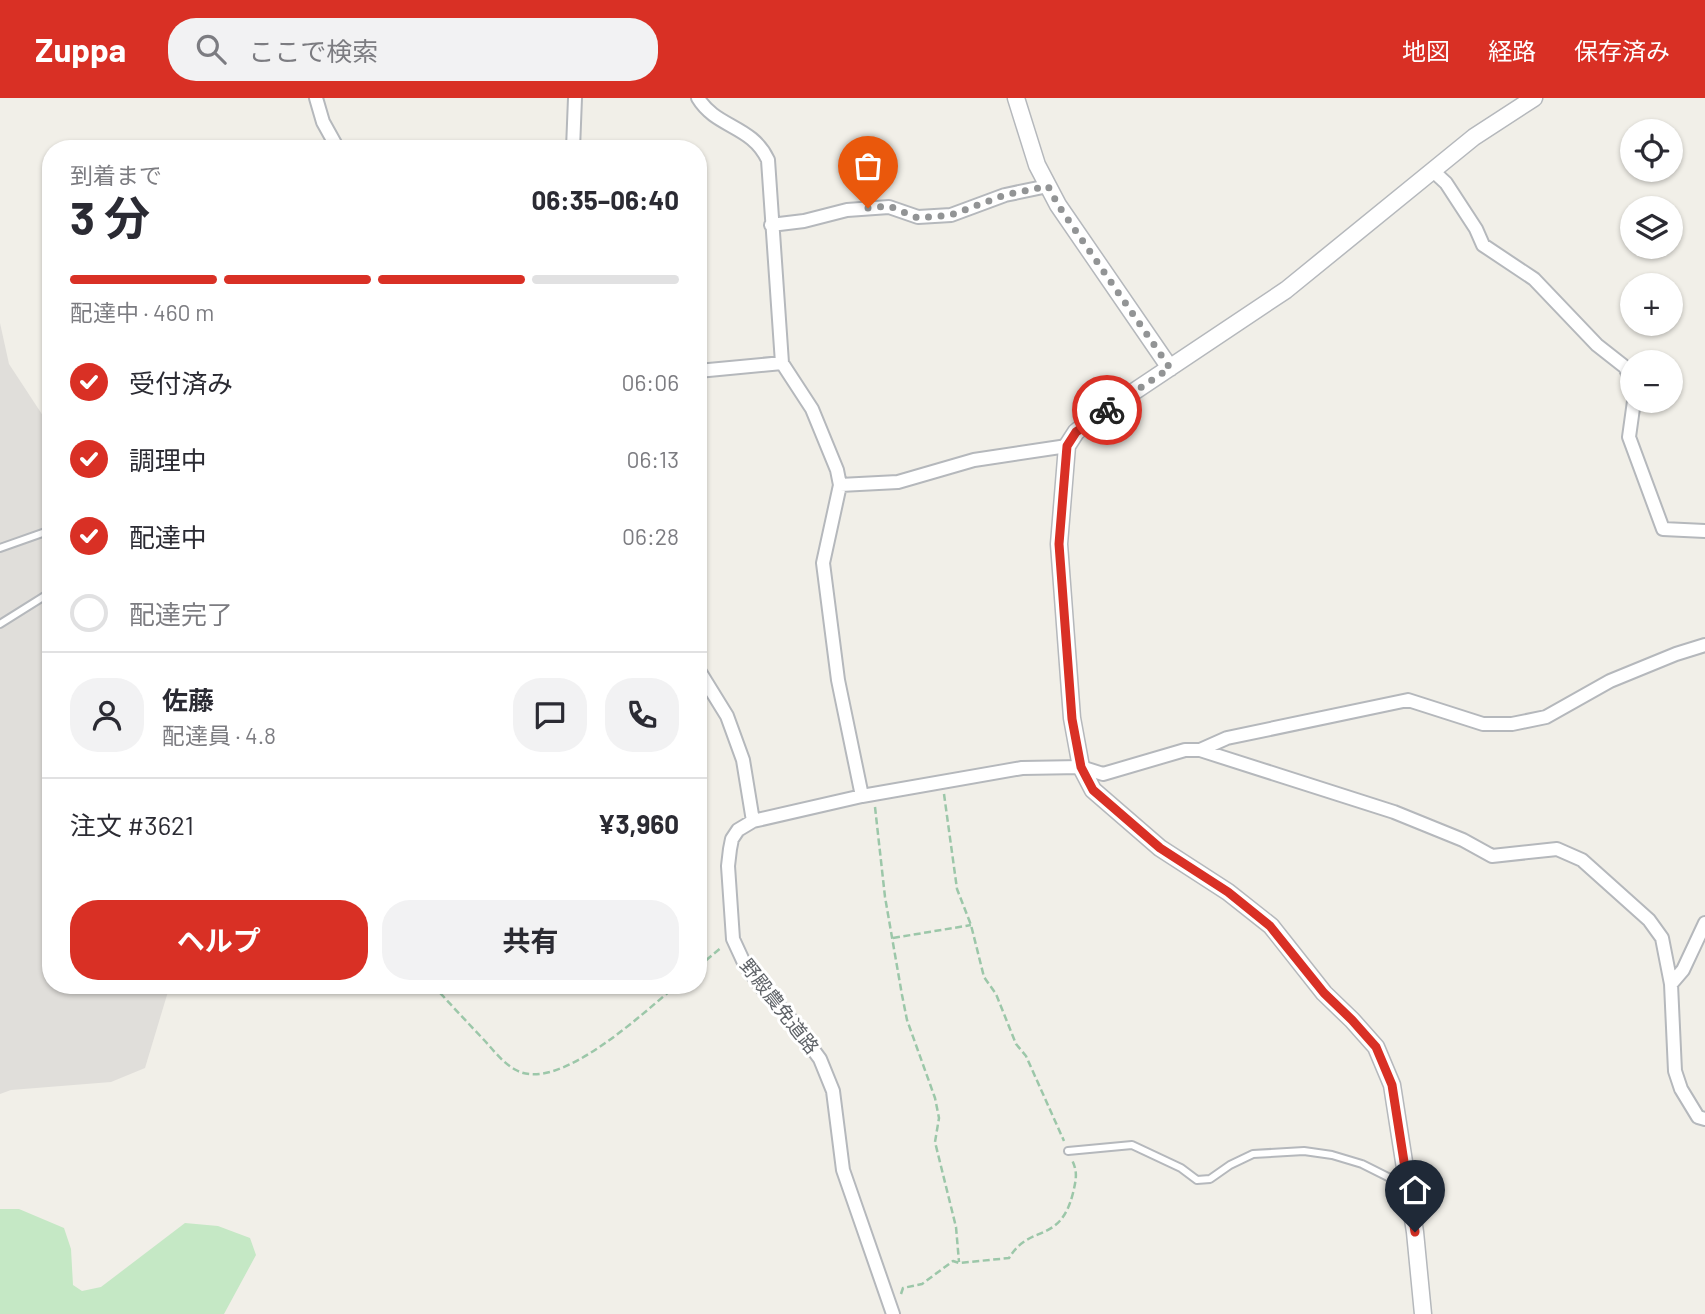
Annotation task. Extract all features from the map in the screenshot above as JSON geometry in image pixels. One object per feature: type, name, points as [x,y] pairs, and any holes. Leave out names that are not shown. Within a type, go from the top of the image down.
[{"type":"street","points":[[316,98],[323,122],[333,140]]},
{"type":"street","points":[[573,140],[575,98]]},
{"type":"street","points":[[698,98],[703,106],[719,118],[754,138],[768,159],[782,363],[812,409],[837,470],[840,485],[835,518],[823,563],[838,680],[868,795]]},
{"type":"street","points":[[1016,98],[1037,165],[1058,205],[1170,368]]},
{"type":"street","points":[[1423,1314],[1415,1232],[1392,1085],[1376,1047],[1324,993],[1270,926],[1228,892],[1160,848],[1093,790],[1081,767],[1072,719],[1059,544],[1067,446],[1076,432],[1087,423],[1286,290],[1474,137],[1534,98]]},
{"type":"street","points":[[1432,170],[1446,183],[1476,229],[1483,245],[1534,279],[1597,345],[1620,363]]},
{"type":"street","points":[[771,225],[804,221],[847,210],[889,206],[918,218],[951,215],[1005,195],[1048,186]]},
{"type":"street","points":[[707,369],[782,363]]},
{"type":"street","points":[[1632,413],[1629,438],[1663,529],[1705,531]]},
{"type":"street","points":[[840,485],[898,482],[974,460],[1067,446]]},
{"type":"street","points":[[1200,750],[1227,738],[1408,701],[1483,724],[1512,724],[1546,718],[1610,681],[1705,645]]},
{"type":"street","points":[[707,684],[727,716],[743,760],[753,821],[868,795],[1022,768],[1081,767],[1103,774],[1185,750],[1200,750],[1394,812],[1463,840],[1492,856],[1557,849],[1582,860],[1649,919],[1662,938],[1671,984],[1675,1071],[1681,1089],[1698,1116],[1705,1119]]},
{"type":"street","name":"野殿農免道路","points":[[753,821],[738,830],[730,849],[733,939],[745,965],[766,993],[786,1013],[820,1059],[832,1091],[843,1170],[893,1314]]},
{"type":"street","points":[[1671,984],[1683,970],[1705,923]]},
{"type":"lane","points":[[0,548],[42,533]]},
{"type":"lane","points":[[0,624],[42,598]]},
{"type":"lane","points":[[1068,1151],[1132,1145],[1181,1168],[1197,1180],[1210,1180],[1230,1165],[1253,1154],[1304,1151],[1332,1155],[1362,1164],[1394,1180],[1406,1179]]},
{"type":"path","points":[[899,1298],[903,1288],[922,1284],[953,1261],[959,1263],[1009,1258],[1016,1247],[1047,1232],[1062,1220],[1069,1208],[1076,1178],[1076,1167],[1026,1056],[1016,1044],[996,994],[984,977],[971,925],[957,889],[949,816],[942,782]]},
{"type":"path","points":[[868,795],[907,1020],[935,1098],[939,1118],[935,1142],[956,1227],[959,1263]]},
{"type":"path","points":[[893,938],[971,925]]},
{"type":"path","points":[[707,960],[733,939]]},
{"type":"path","points":[[441,994],[507,1064],[528,1075],[542,1075],[556,1071],[601,1046],[666,994]]},
{"type":"shaded area","points":[[0,323],[9,364],[42,414],[42,994],[167,994],[145,1068],[111,1082],[11,1090],[0,1094]]},
{"type":"green space","points":[[0,1209],[19,1209],[64,1228],[71,1249],[73,1285],[82,1291],[101,1287],[185,1223],[218,1226],[250,1238],[256,1255],[224,1314],[0,1314]]},
{"type":"way so far","points":[[868,208],[889,206],[918,218],[951,215],[1005,195],[1048,186],[1058,205],[1170,368],[1107,410]]},
{"type":"route","points":[[1107,410],[1076,432],[1067,446],[1059,544],[1072,719],[1081,767],[1093,790],[1160,848],[1228,892],[1270,926],[1324,993],[1376,1047],[1392,1085],[1415,1232]]}]
